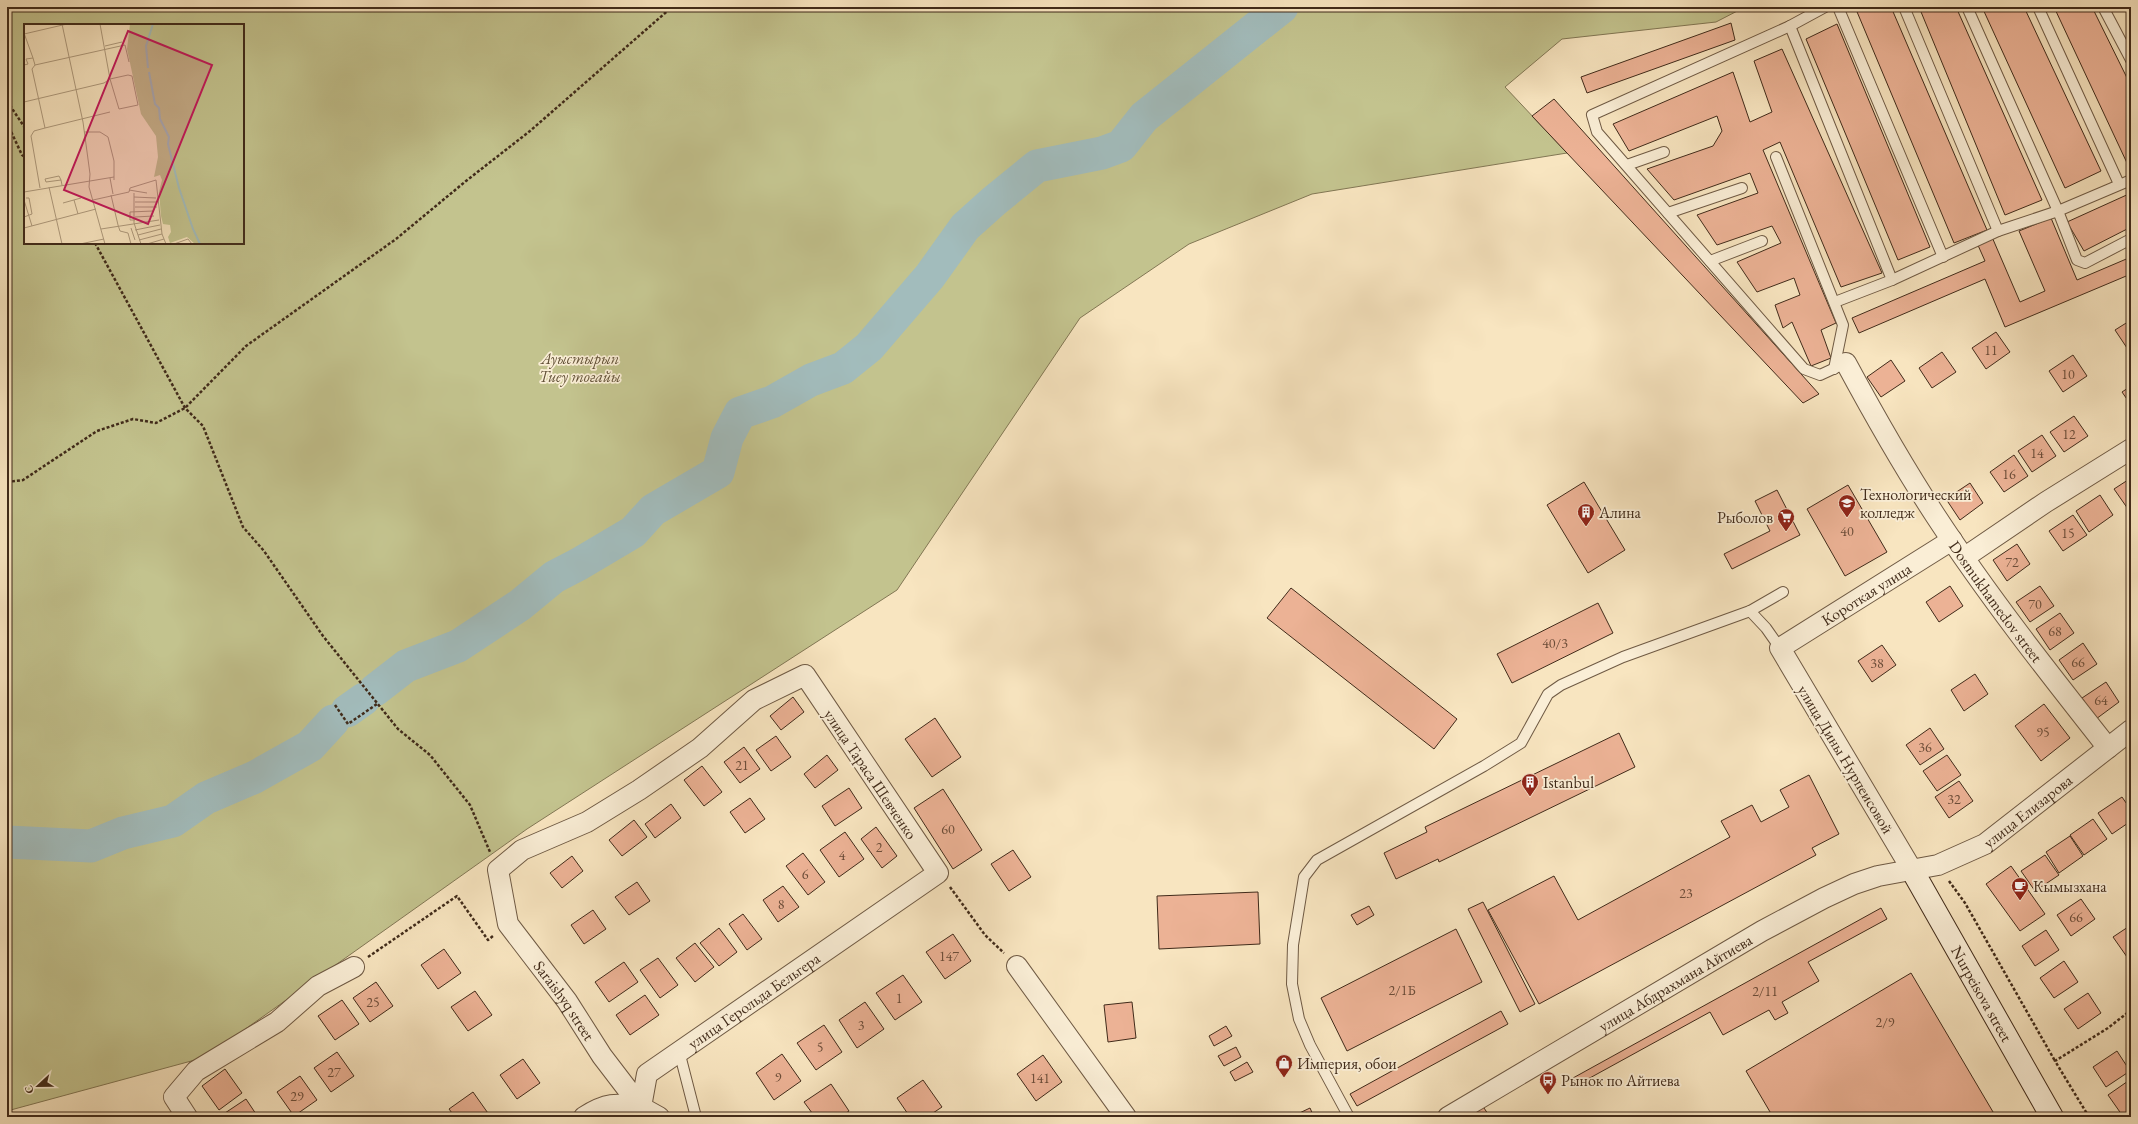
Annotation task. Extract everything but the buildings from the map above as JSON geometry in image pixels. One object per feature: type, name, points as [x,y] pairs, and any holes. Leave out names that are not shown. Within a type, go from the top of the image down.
[{"type":"street","name":"Dosmukhamedov street","points":[[1840,366],[1884,432],[1952,540],[2046,670],[2108,748]]},
{"type":"street","points":[[1965,557],[2046,502],[2131,449]]},
{"type":"street","name":"Короткая улица","points":[[1780,648],[1952,540]]},
{"type":"street","name":"улица Дины Нурпеисовой","points":[[1780,648],[1912,870]]},
{"type":"street","name":"улица Тараса Шевченко","points":[[498,870],[522,850],[587,822],[640,790],[700,748],[754,700],[804,675],[938,873]]},
{"type":"street","name":"улица Елизарова","points":[[1912,870],[1938,865],[1985,844],[2131,730]]},
{"type":"street","name":"Saraishyq street","points":[[498,870],[508,924],[568,1001],[602,1056],[642,1106],[659,1117]]},
{"type":"street","name":"улица Абдрахмана Айтиева","points":[[1448,1117],[1762,931],[1854,884],[1878,876],[1912,870]]},
{"type":"street","name":"Nurpeisova street","points":[[1912,870],[2052,1117]]},
{"type":"street","name":"улица Герольда Бельгера","points":[[642,1106],[647,1074],[938,873]]},
{"type":"street","points":[[1017,966],[1126,1117]]},
{"type":"street","points":[[187,1117],[174,1097],[196,1071],[277,1022],[318,986],[354,967]]},
{"type":"street","points":[[584,1117],[600,1107],[621,1104],[642,1106]]},
{"type":"lane","points":[[1776,157],[1844,325],[1840,366],[1820,374],[1804,369],[1597,132],[1592,115],[1790,26],[1825,7]]},
{"type":"lane","points":[[1838,7],[1943,256]]},
{"type":"lane","points":[[1904,7],[1998,231]]},
{"type":"lane","points":[[1967,7],[2058,211],[2077,260],[2086,263],[2131,239]]},
{"type":"lane","points":[[2038,7],[2119,184]]},
{"type":"lane","points":[[2103,7],[2131,60]]},
{"type":"lane","points":[[1790,26],[1892,280]]},
{"type":"lane","points":[[1627,165],[1664,152]]},
{"type":"lane","points":[[1835,302],[1892,280],[1998,231],[2058,211],[2131,180]]},
{"type":"lane","points":[[1668,213],[1742,188]]},
{"type":"lane","points":[[1710,261],[1762,241]]},
{"type":"lane","points":[[1349,1117],[1310,1045],[1299,1019],[1292,984],[1293,945],[1304,877],[1316,860],[1484,766],[1521,743],[1548,694],[1561,685],[1623,657],[1750,611],[1783,592]]},
{"type":"lane","points":[[1750,611],[1766,628],[1780,648]]},
{"type":"lane","points":[[679,1051],[696,1117]]},
{"type":"path","points":[[7,482],[23,480],[97,431],[133,419],[156,423],[185,408],[246,346],[396,239],[466,181],[530,131],[672,7]]},
{"type":"path","points":[[7,101],[24,126]]},
{"type":"path","points":[[7,123],[24,156]]},
{"type":"path","points":[[96,244],[185,408],[204,426],[243,527],[264,551],[323,636],[398,729],[430,755],[470,806],[498,870]]},
{"type":"path","points":[[335,705],[348,724],[378,704]]},
{"type":"path","points":[[1938,865],[1965,903],[2055,1061],[2089,1117]]},
{"type":"path","points":[[938,873],[985,935],[1017,966]]},
{"type":"path","points":[[354,967],[457,896],[488,940],[508,924]]},
{"type":"path","points":[[2055,1061],[2108,1028],[2131,1010]]},
{"type":"green space","name":"Ауыстырып Тиеу тоғайы","points":[[7,7],[1745,7],[1716,22],[1562,39],[1505,87],[1567,153],[1312,194],[1189,244],[1080,318],[897,590],[527,829],[206,1057],[7,1111]]},
{"type":"waterway","points":[[375,690],[406,666],[458,646],[520,605],[554,577],[633,532],[653,510],[718,472],[727,438],[740,413],[772,402],[811,380],[843,368],[869,347],[930,276],[965,227],[994,201],[1037,166],[1102,153],[1121,146],[1144,117],[1282,7]]},
{"type":"waterway","points":[[347,711],[364,699]]},
{"type":"waterway","points":[[7,842],[91,846],[123,833],[173,821],[206,798],[255,777],[310,746],[333,721]]},
{"type":"place","name":"Технологический колледж","points":[[1847,518]]},
{"type":"place","name":"Алина","points":[[1586,527]]},
{"type":"place","name":"Рыболов","points":[[1786,532]]},
{"type":"place","name":"Istanbul","points":[[1530,797]]},
{"type":"place","name":"Кымызхана","points":[[2020,901]]},
{"type":"place","name":"Империя, обои","points":[[1284,1078]]},
{"type":"place","name":"Рынок по Айтиева","points":[[1548,1095]]}]
